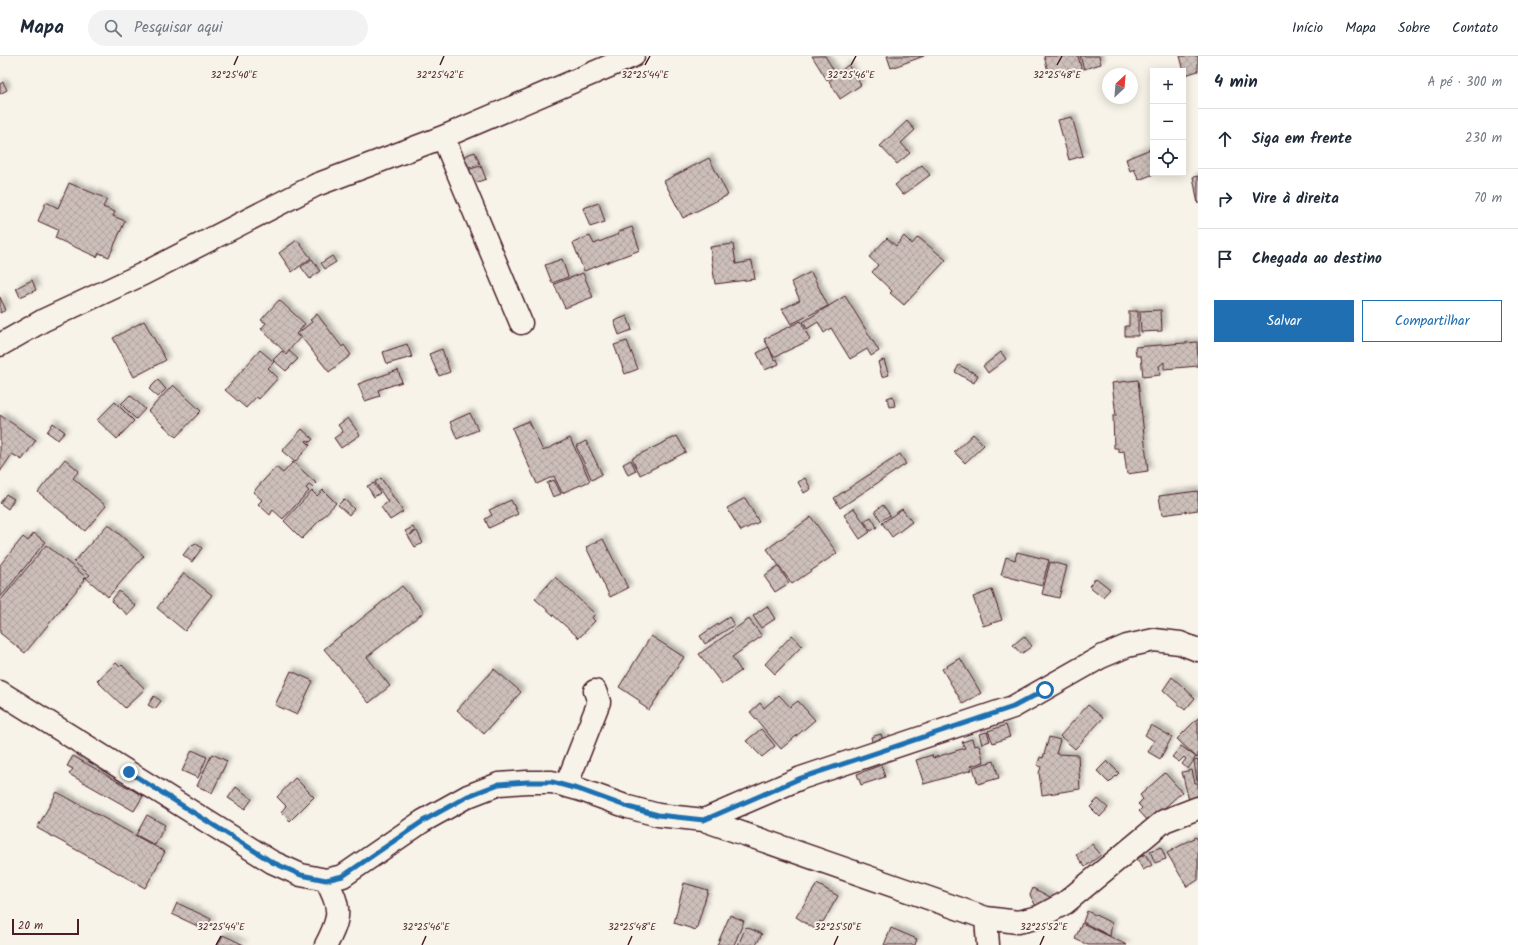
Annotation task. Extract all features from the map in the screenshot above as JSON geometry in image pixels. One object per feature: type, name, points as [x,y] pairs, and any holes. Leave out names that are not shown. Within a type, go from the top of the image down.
[{"type":"street","points":[[0,345],[44,320],[143,274],[316,186],[443,137],[633,56]]},
{"type":"street","points":[[443,137],[521,323]]},
{"type":"street","points":[[704,820],[801,778],[1013,707],[1102,657],[1127,646],[1154,640],[1180,643],[1198,650]]},
{"type":"street","points":[[566,786],[599,702],[595,690]]},
{"type":"street","points":[[0,692],[272,862],[301,875],[326,880],[343,876],[423,821],[468,796],[499,784],[546,782],[566,786],[628,807],[658,815],[704,820],[986,918],[1018,922],[1039,917],[1064,903],[1164,821],[1198,808]]},
{"type":"street","points":[[326,880],[337,901],[337,925],[326,945]]},
{"type":"street","points":[[986,918],[988,945]]},
{"type":"building","points":[[812,56],[825,56],[836,74],[827,80]]},
{"type":"building","points":[[887,56],[924,56],[891,68]]},
{"type":"building","points":[[1044,56],[1078,56],[1082,71],[1067,74],[1066,70],[1049,75]]},
{"type":"building","points":[[1080,56],[1099,56],[1101,64],[1084,69]]},
{"type":"building","points":[[1180,56],[1198,56],[1198,71],[1186,75],[1186,68],[1183,68]]},
{"type":"building","points":[[848,65],[861,85],[840,99],[829,81]]},
{"type":"building","points":[[3,82],[7,90],[0,94],[0,84]]},
{"type":"building","points":[[1072,117],[1083,156],[1069,160],[1058,120]]},
{"type":"building","points":[[907,121],[915,130],[901,143],[910,153],[897,164],[880,146]]},
{"type":"building","points":[[1150,149],[1150,175],[1139,180],[1134,169],[1130,171],[1126,159]]},
{"type":"building","points":[[475,152],[480,164],[466,169],[461,157]]},
{"type":"building","points":[[709,158],[728,195],[683,218],[664,181]]},
{"type":"building","points":[[922,165],[930,175],[903,195],[895,185]]},
{"type":"building","points":[[481,166],[486,179],[472,184],[467,170]]},
{"type":"building","points":[[1198,176],[1198,204],[1193,177]]},
{"type":"building","points":[[69,183],[107,199],[103,207],[115,212],[113,216],[125,221],[109,257],[99,253],[97,257],[55,238],[58,230],[38,221],[46,202],[58,208]]},
{"type":"building","points":[[599,203],[605,222],[590,227],[583,208]]},
{"type":"building","points":[[632,227],[640,250],[584,271],[573,243],[590,236],[594,244]]},
{"type":"building","points":[[904,236],[912,244],[918,237],[946,260],[904,305],[890,293],[892,291],[872,272],[878,265],[869,257],[887,238],[896,246]]},
{"type":"building","points":[[297,240],[311,258],[292,272],[279,253]]},
{"type":"building","points":[[733,244],[736,264],[752,261],[755,279],[715,284],[710,247]]},
{"type":"building","points":[[332,256],[336,262],[325,269],[321,263]]},
{"type":"building","points":[[312,259],[320,271],[310,279],[301,267]]},
{"type":"building","points":[[562,259],[568,277],[552,283],[545,265]]},
{"type":"building","points":[[811,272],[828,306],[791,324],[782,309],[800,300],[791,282]]},
{"type":"building","points":[[583,273],[593,297],[565,308],[554,284]]},
{"type":"building","points":[[32,280],[36,290],[20,297],[16,288]]},
{"type":"building","points":[[845,296],[879,351],[871,356],[867,349],[850,359],[831,328],[824,333],[818,322],[807,329],[803,322]]},
{"type":"building","points":[[0,297],[6,310],[0,313]]},
{"type":"building","points":[[279,300],[305,324],[296,334],[300,338],[286,353],[261,329],[266,323],[261,320]]},
{"type":"building","points":[[1161,310],[1162,331],[1141,332],[1140,311]]},
{"type":"building","points":[[1129,311],[1138,311],[1138,336],[1125,336],[1125,326],[1129,326]]},
{"type":"building","points":[[317,314],[342,347],[344,345],[351,355],[329,372],[298,333],[312,322],[310,320]]},
{"type":"building","points":[[627,316],[632,330],[619,335],[614,321]]},
{"type":"building","points":[[144,321],[166,360],[134,377],[113,338]]},
{"type":"building","points":[[801,321],[810,340],[774,357],[764,339]]},
{"type":"building","points":[[627,341],[638,369],[625,374],[614,345]]},
{"type":"building","points":[[1197,342],[1198,366],[1164,369],[1164,362],[1159,366],[1160,375],[1143,377],[1141,356],[1136,356],[1135,347]]},
{"type":"building","points":[[407,344],[412,357],[387,364],[383,352]]},
{"type":"building","points":[[769,347],[774,360],[777,359],[779,364],[765,370],[757,353]]},
{"type":"building","points":[[442,349],[450,372],[439,376],[429,354]]},
{"type":"building","points":[[260,350],[274,362],[268,368],[278,378],[259,399],[256,397],[246,408],[225,390]]},
{"type":"building","points":[[282,351],[286,355],[289,351],[298,359],[286,371],[273,360]]},
{"type":"building","points":[[1001,352],[1006,359],[988,373],[983,366]]},
{"type":"building","points":[[884,360],[889,375],[882,377],[878,362]]},
{"type":"building","points":[[959,365],[978,375],[974,383],[955,372]]},
{"type":"building","points":[[398,370],[402,382],[378,390],[380,396],[365,401],[358,384]]},
{"type":"building","points":[[158,380],[166,389],[158,397],[149,389]]},
{"type":"building","points":[[1138,380],[1148,471],[1127,474],[1124,451],[1118,452],[1118,448],[1114,448],[1113,416],[1116,416],[1112,383]]},
{"type":"building","points":[[173,385],[201,411],[176,437],[148,411]]},
{"type":"building","points":[[130,395],[145,409],[136,419],[121,404]]},
{"type":"building","points":[[893,396],[895,406],[889,407],[887,398]]},
{"type":"building","points":[[115,402],[134,421],[117,439],[97,420]]},
{"type":"building","points":[[470,413],[478,430],[457,439],[450,422]]},
{"type":"building","points":[[0,415],[36,440],[22,460],[12,454],[0,472]]},
{"type":"building","points":[[348,418],[360,435],[341,448],[334,438],[343,432],[338,425]]},
{"type":"building","points":[[529,421],[543,451],[570,438],[590,481],[562,493],[554,476],[537,484],[512,428]]},
{"type":"building","points":[[53,423],[65,432],[58,440],[47,432]]},
{"type":"building","points":[[302,429],[313,439],[310,442],[307,440],[306,441],[310,445],[295,462],[282,451]]},
{"type":"building","points":[[973,434],[984,445],[965,463],[954,452]]},
{"type":"building","points":[[677,436],[686,452],[640,475],[632,458]]},
{"type":"building","points":[[586,441],[602,474],[592,480],[576,446]]},
{"type":"building","points":[[900,454],[906,464],[840,508],[834,498]]},
{"type":"building","points":[[65,459],[79,471],[73,478],[106,506],[85,531],[38,492]]},
{"type":"building","points":[[631,460],[636,471],[628,475],[623,464]]},
{"type":"building","points":[[293,462],[316,483],[312,487],[309,485],[306,488],[309,491],[283,519],[273,510],[270,515],[258,504],[262,500],[253,492],[276,467],[283,473]]},
{"type":"building","points":[[381,478],[403,512],[390,520],[381,507],[388,502],[375,482]]},
{"type":"building","points":[[805,478],[811,489],[804,493],[798,482]]},
{"type":"building","points":[[554,480],[561,494],[553,497],[547,483]]},
{"type":"building","points":[[374,483],[380,493],[374,497],[367,486]]},
{"type":"building","points":[[323,490],[336,503],[302,539],[284,521],[312,491],[317,496]]},
{"type":"building","points":[[1198,491],[1198,510],[1162,515],[1159,496]]},
{"type":"building","points":[[6,494],[14,499],[8,509],[0,503]]},
{"type":"building","points":[[745,498],[759,522],[741,531],[727,508]]},
{"type":"building","points":[[344,499],[354,509],[349,515],[338,505]]},
{"type":"building","points":[[511,500],[518,514],[489,528],[485,519],[492,515],[489,510]]},
{"type":"building","points":[[883,505],[890,515],[881,521],[875,511]]},
{"type":"building","points":[[854,508],[870,532],[860,539],[844,515]]},
{"type":"building","points":[[902,509],[912,522],[892,537],[882,523]]},
{"type":"building","points":[[811,517],[837,553],[792,584],[767,549]]},
{"type":"building","points":[[871,517],[877,527],[871,531],[864,521]]},
{"type":"building","points":[[108,524],[144,556],[108,597],[86,578],[90,575],[74,562]]},
{"type":"building","points":[[413,527],[415,531],[410,535],[417,531],[423,543],[415,547],[405,531]]},
{"type":"building","points":[[34,533],[45,542],[0,598],[0,565],[23,537],[28,541]]},
{"type":"building","points":[[603,539],[628,588],[610,597],[586,547]]},
{"type":"building","points":[[195,543],[202,548],[192,562],[183,555],[191,545],[192,546]]},
{"type":"building","points":[[46,545],[86,577],[25,653],[0,633],[0,601]]},
{"type":"building","points":[[1017,552],[1049,560],[1042,586],[1001,575],[1006,557],[1015,560]]},
{"type":"building","points":[[1050,562],[1067,566],[1059,598],[1042,594]]},
{"type":"building","points":[[778,566],[789,583],[775,592],[764,576]]},
{"type":"building","points":[[184,573],[212,595],[185,631],[157,608]]},
{"type":"building","points":[[555,577],[595,614],[592,618],[595,621],[579,638],[535,599]]},
{"type":"building","points":[[1096,578],[1110,589],[1103,597],[1089,586]]},
{"type":"building","points":[[402,586],[424,612],[367,657],[390,686],[369,703],[324,649]]},
{"type":"building","points":[[992,590],[1002,620],[983,626],[973,597]]},
{"type":"building","points":[[119,591],[136,606],[128,615],[111,601]]},
{"type":"building","points":[[767,606],[775,619],[761,628],[753,616]]},
{"type":"building","points":[[729,617],[734,625],[705,644],[700,636]]},
{"type":"building","points":[[749,619],[762,636],[732,657],[741,671],[722,684],[699,654]]},
{"type":"building","points":[[792,635],[802,646],[775,674],[765,664]]},
{"type":"building","points":[[651,636],[684,657],[649,710],[639,703],[640,701],[619,687]]},
{"type":"building","points":[[1024,636],[1032,646],[1021,654],[1013,645]]},
{"type":"building","points":[[960,658],[981,693],[963,704],[942,669]]},
{"type":"building","points":[[116,663],[120,667],[122,665],[145,689],[125,708],[97,681]]},
{"type":"building","points":[[494,669],[521,692],[484,734],[457,710]]},
{"type":"building","points":[[291,671],[313,681],[297,715],[275,705]]},
{"type":"building","points":[[1172,677],[1195,698],[1185,710],[1163,690]]},
{"type":"building","points":[[779,695],[790,707],[798,701],[815,720],[781,749],[750,712],[760,703],[764,708]]},
{"type":"building","points":[[154,696],[161,701],[155,709],[148,705]]},
{"type":"building","points":[[1088,705],[1103,718],[1075,749],[1060,736]]},
{"type":"building","points":[[1198,718],[1198,757],[1197,758],[1177,739]]},
{"type":"building","points":[[1006,725],[1010,737],[993,743],[988,731]]},
{"type":"building","points":[[1151,725],[1172,737],[1160,759],[1148,752],[1154,741],[1145,735]]},
{"type":"building","points":[[761,729],[775,746],[762,757],[746,741]]},
{"type":"building","points":[[987,732],[990,741],[982,744],[979,734]]},
{"type":"building","points":[[881,734],[884,743],[873,746],[871,737]]},
{"type":"building","points":[[1049,737],[1060,740],[1056,754],[1078,755],[1080,789],[1042,795],[1039,773],[1041,767],[1037,765],[1040,757],[1043,758]]},
{"type":"building","points":[[972,739],[974,746],[979,745],[984,762],[970,766],[972,770],[924,784],[916,760],[932,755],[933,758],[965,748],[962,742]]},
{"type":"building","points":[[1181,746],[1196,757],[1188,769],[1182,764],[1186,759],[1184,757],[1179,762],[1172,757]]},
{"type":"building","points":[[192,750],[207,757],[198,778],[182,771]]},
{"type":"building","points":[[212,754],[227,761],[212,793],[197,786]]},
{"type":"building","points":[[73,756],[143,796],[134,811],[69,774],[73,769],[67,766]]},
{"type":"building","points":[[1198,760],[1198,781],[1197,781],[1194,761]]},
{"type":"building","points":[[994,761],[999,778],[978,784],[973,767]]},
{"type":"building","points":[[1107,761],[1119,773],[1109,783],[1097,771]]},
{"type":"building","points":[[881,765],[885,777],[861,785],[857,774]]},
{"type":"building","points":[[1192,770],[1195,783],[1198,783],[1198,803],[1190,805],[1182,772]]},
{"type":"building","points":[[1165,773],[1182,792],[1149,822],[1139,811],[1142,808],[1138,804],[1143,799],[1140,795]]},
{"type":"building","points":[[295,778],[314,797],[290,821],[281,812],[286,806],[277,797]]},
{"type":"building","points":[[236,787],[252,799],[245,809],[228,798]]},
{"type":"building","points":[[57,792],[165,852],[145,888],[37,828]]},
{"type":"building","points":[[1098,799],[1108,808],[1100,817],[1090,807]]},
{"type":"building","points":[[147,815],[165,825],[155,845],[136,835]]},
{"type":"building","points":[[1196,837],[1198,841],[1198,880],[1187,887],[1167,853]]},
{"type":"building","points":[[1092,844],[1101,855],[1085,867],[1076,855]]},
{"type":"building","points":[[1161,847],[1166,859],[1155,863],[1150,851]]},
{"type":"building","points":[[1145,854],[1152,865],[1143,870],[1137,859]]},
{"type":"building","points":[[684,883],[708,890],[696,930],[674,923]]},
{"type":"building","points":[[817,884],[838,896],[823,922],[820,921],[815,929],[796,917]]},
{"type":"building","points":[[1033,888],[1054,899],[1039,912],[1030,895]]},
{"type":"building","points":[[177,903],[211,919],[206,930],[172,914]]},
{"type":"building","points":[[1087,911],[1112,923],[1110,936],[1083,922]]},
{"type":"building","points":[[730,915],[744,921],[734,945],[717,945]]},
{"type":"building","points":[[1082,923],[1127,945],[1088,945],[1075,939]]},
{"type":"building","points":[[746,927],[762,934],[756,945],[738,945]]},
{"type":"building","points":[[891,928],[917,939],[915,945],[884,945]]},
{"type":"building","points":[[223,935],[244,945],[218,945]]},
{"type":"route","points":[[129,772],[272,862],[301,875],[326,880],[343,876],[423,821],[468,796],[499,784],[552,782],[581,790],[628,807],[658,815],[704,820],[801,778],[1013,707],[1045,690]]}]
